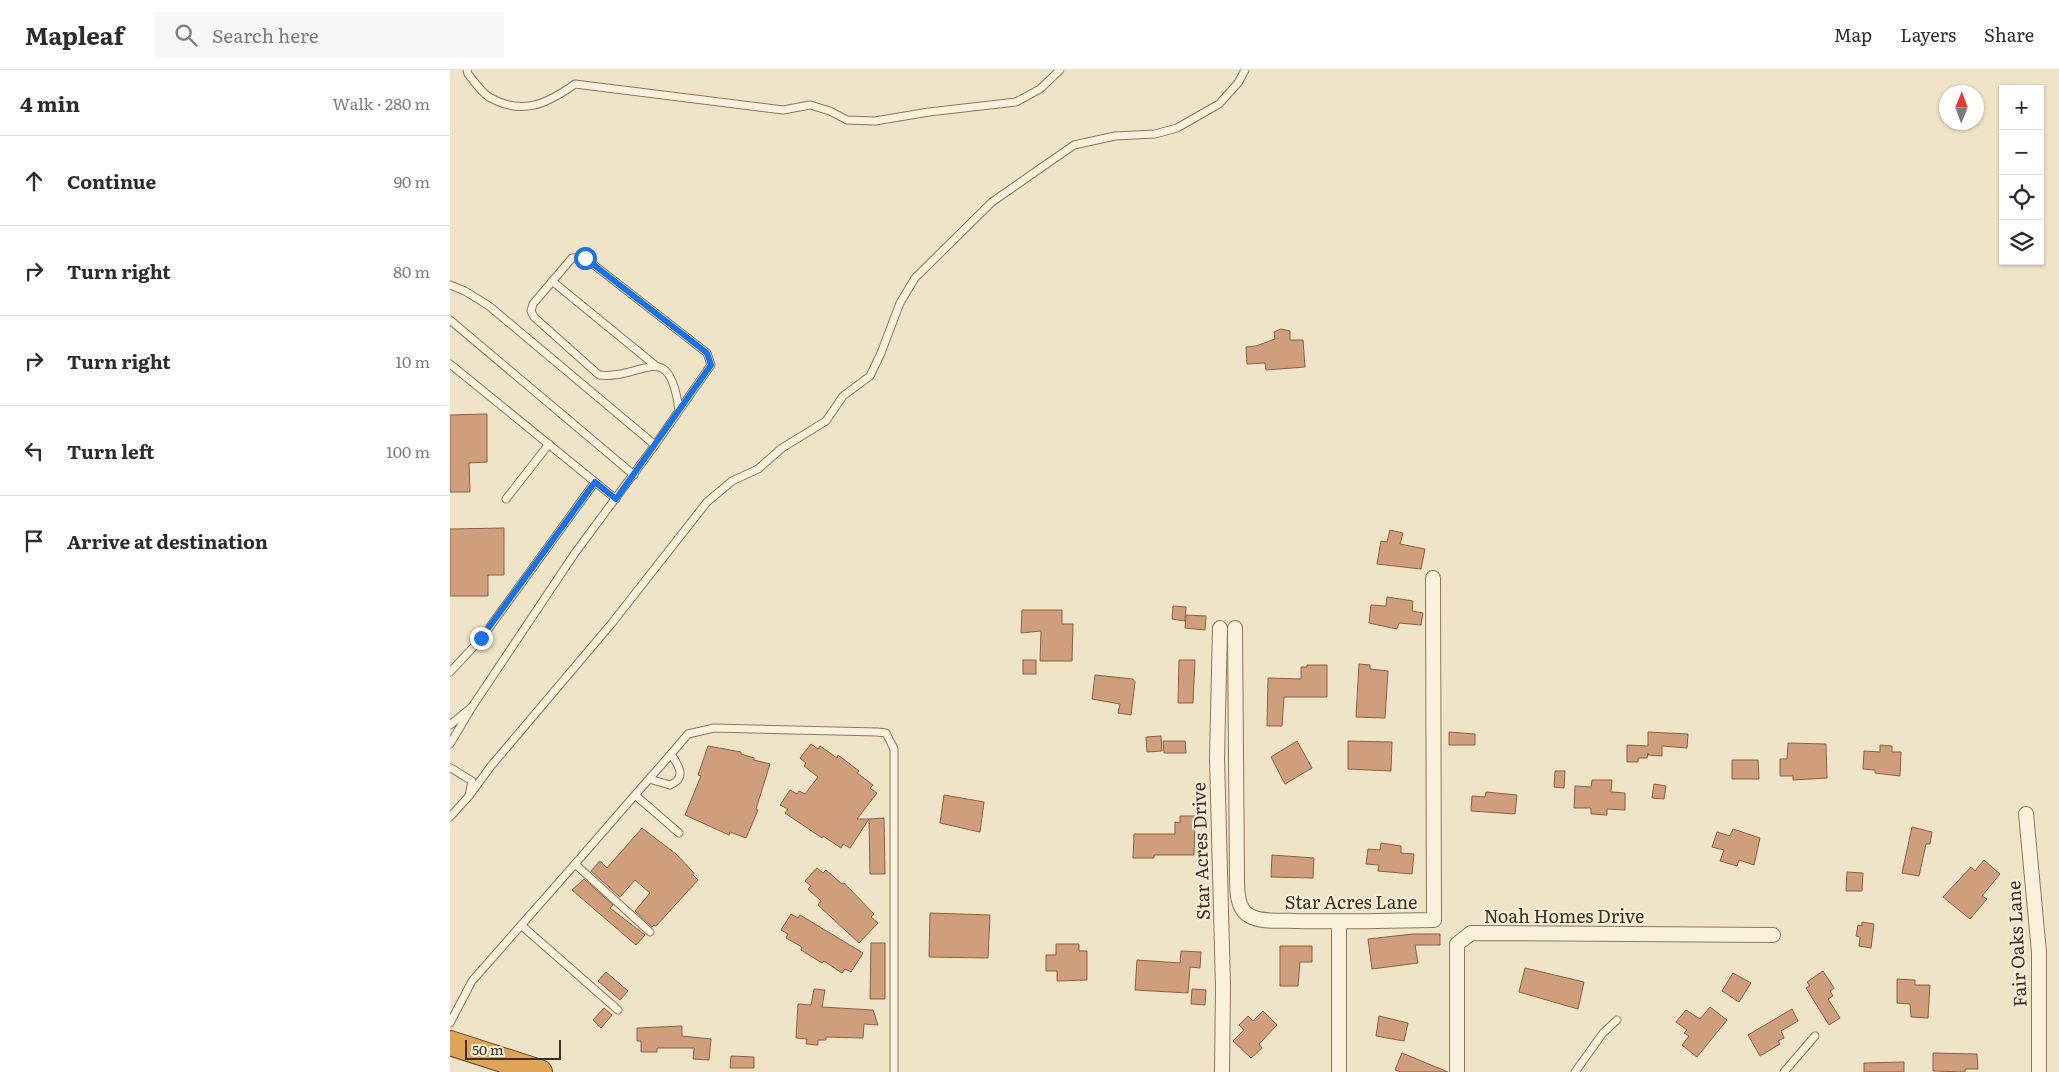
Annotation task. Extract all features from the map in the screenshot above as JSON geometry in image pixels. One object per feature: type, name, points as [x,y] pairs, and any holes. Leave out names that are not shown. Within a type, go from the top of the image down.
[{"type":"highway","points":[[450,1043],[540,1072]]},
{"type":"street","name":"Star Acres Lane","points":[[1235,628],[1238,897],[1243,911],[1250,917],[1267,920],[1339,922],[1434,920],[1433,578]]},
{"type":"street","name":"Star Acres Drive","points":[[1220,628],[1216,758],[1223,987],[1222,1072]]},
{"type":"street","name":"Fair Oaks Lane","points":[[2026,814],[2039,952],[2039,1072]]},
{"type":"street","points":[[1339,922],[1339,1072]]},
{"type":"street","name":"Noah Homes Drive","points":[[1457,1072],[1457,944],[1471,933],[1773,935]]},
{"type":"lane","points":[[467,70],[468,74],[488,96],[519,108],[551,100],[574,84],[783,110],[810,105],[830,111],[847,120],[866,121],[1016,102],[1040,89],[1060,70]]},
{"type":"lane","points":[[450,817],[612,623],[707,502],[732,481],[758,469],[782,448],[826,421],[844,396],[870,376],[900,304],[915,278],[992,202],[1074,145],[1115,136],[1155,134],[1176,128],[1219,104],[1238,83],[1245,70]]},
{"type":"lane","points":[[450,744],[472,707],[575,554],[655,446],[711,365],[707,353],[585,258],[572,258],[533,304],[531,311],[534,317],[599,375],[612,376],[643,366],[656,366]]},
{"type":"lane","points":[[552,281],[656,366],[666,371],[673,379],[679,410]]},
{"type":"lane","points":[[450,285],[465,291],[489,306],[655,446]]},
{"type":"lane","points":[[450,320],[634,475]]},
{"type":"lane","points":[[450,364],[616,499]]},
{"type":"lane","points":[[506,499],[549,444]]},
{"type":"lane","points":[[450,672],[481,638],[595,482]]},
{"type":"lane","points":[[450,725],[472,707]]},
{"type":"lane","points":[[450,1024],[472,981],[688,734],[714,728],[877,732],[886,733],[891,739],[894,749],[894,1072]]},
{"type":"lane","points":[[650,778],[670,785],[678,782],[681,776],[680,768],[671,754]]},
{"type":"lane","points":[[452,768],[472,781],[469,796]]},
{"type":"lane","points":[[635,795],[679,833]]},
{"type":"lane","points":[[574,864],[650,932]]},
{"type":"lane","points":[[521,925],[618,1010]]},
{"type":"lane","points":[[1574,1072],[1603,1033],[1617,1020]]},
{"type":"lane","points":[[1784,1072],[1815,1036]]},
{"type":"building","points":[[1281,329],[1290,331],[1290,340],[1303,340],[1305,367],[1266,370],[1265,363],[1247,364],[1246,347],[1256,346],[1275,339],[1274,332]]},
{"type":"building","points":[[487,414],[487,462],[469,463],[470,492],[450,492],[450,415]]},
{"type":"building","points":[[504,528],[504,575],[488,575],[488,596],[450,596],[450,529]]},
{"type":"building","points":[[1390,530],[1403,533],[1400,544],[1425,549],[1421,569],[1377,564],[1381,541],[1387,542]]},
{"type":"building","points":[[1387,597],[1413,601],[1412,611],[1423,613],[1421,625],[1399,623],[1397,629],[1369,623],[1371,605],[1386,606]]},
{"type":"building","points":[[1173,606],[1186,607],[1185,621],[1172,619]]},
{"type":"building","points":[[1022,610],[1062,610],[1062,624],[1073,624],[1072,661],[1040,661],[1041,631],[1021,633]]},
{"type":"building","points":[[1186,615],[1206,616],[1205,630],[1185,628]]},
{"type":"building","points":[[1023,660],[1036,660],[1036,674],[1023,674]]},
{"type":"building","points":[[1179,660],[1195,660],[1193,703],[1178,703]]},
{"type":"building","points":[[1359,664],[1370,665],[1370,669],[1388,671],[1385,718],[1356,717]]},
{"type":"building","points":[[1307,665],[1327,665],[1327,697],[1284,697],[1282,726],[1267,726],[1268,678],[1301,679],[1301,667],[1307,667]]},
{"type":"building","points":[[1095,675],[1133,679],[1135,682],[1131,715],[1118,713],[1120,704],[1092,699]]},
{"type":"building","points":[[1449,732],[1475,734],[1475,745],[1449,745]]},
{"type":"building","points":[[1648,732],[1688,734],[1687,748],[1662,746],[1662,756],[1648,755],[1648,753],[1647,758],[1638,758],[1638,762],[1627,762],[1627,745],[1648,746]]},
{"type":"building","points":[[1161,736],[1162,751],[1147,752],[1146,737]]},
{"type":"building","points":[[1163,741],[1185,741],[1186,753],[1164,753]]},
{"type":"building","points":[[1297,741],[1312,768],[1285,784],[1271,757]]},
{"type":"building","points":[[1348,741],[1392,742],[1391,771],[1348,769]]},
{"type":"building","points":[[1788,743],[1826,744],[1827,778],[1793,780],[1793,776],[1780,776],[1780,759],[1787,759]]},
{"type":"building","points":[[811,744],[818,749],[820,746],[837,758],[838,755],[859,771],[857,773],[873,785],[870,788],[877,793],[857,819],[869,819],[850,848],[843,844],[841,848],[823,836],[822,838],[785,813],[788,809],[780,805],[790,790],[797,794],[799,791],[805,794],[818,777],[804,766],[806,763],[800,758]]},
{"type":"building","points":[[1880,745],[1892,746],[1892,752],[1901,752],[1900,776],[1875,773],[1875,770],[1863,769],[1864,751],[1880,752]]},
{"type":"building","points":[[708,746],[741,752],[741,754],[754,758],[754,760],[770,764],[756,809],[758,810],[746,838],[730,832],[729,835],[685,815],[701,776],[698,775]]},
{"type":"building","points":[[1732,760],[1758,760],[1759,779],[1732,779]]},
{"type":"building","points":[[1555,771],[1565,771],[1564,788],[1554,787]]},
{"type":"building","points":[[1592,780],[1612,780],[1611,792],[1625,793],[1625,810],[1607,809],[1607,815],[1591,814],[1591,808],[1574,808],[1575,786],[1591,787]]},
{"type":"building","points":[[1654,784],[1666,786],[1664,799],[1652,798]]},
{"type":"building","points":[[1486,792],[1517,795],[1515,814],[1471,811],[1472,796],[1485,797]]},
{"type":"building","points":[[944,795],[984,802],[980,832],[940,823]]},
{"type":"building","points":[[1180,816],[1195,816],[1194,855],[1154,855],[1154,858],[1133,858],[1134,834],[1175,834],[1175,822],[1180,823]]},
{"type":"building","points":[[884,818],[885,874],[870,874],[869,819]]},
{"type":"building","points":[[1912,827],[1932,832],[1930,844],[1926,844],[1919,876],[1902,873]]},
{"type":"building","points":[[642,828],[676,854],[698,880],[656,926],[652,927],[635,911],[650,893],[635,880],[620,897],[591,871],[600,861],[607,868]]},
{"type":"building","points":[[1733,829],[1760,838],[1754,865],[1739,860],[1737,866],[1720,861],[1724,850],[1712,847],[1717,832],[1730,836]]},
{"type":"building","points":[[1381,843],[1401,846],[1401,853],[1414,854],[1412,874],[1378,871],[1379,865],[1366,864],[1368,849],[1380,850]]},
{"type":"building","points":[[1272,855],[1314,858],[1313,878],[1271,877]]},
{"type":"building","points":[[1984,860],[2000,874],[1982,896],[1987,899],[1970,919],[1943,897],[1971,867],[1975,871]]},
{"type":"building","points":[[817,868],[823,873],[826,870],[842,884],[844,883],[874,914],[871,917],[878,923],[859,943],[818,905],[821,901],[808,889],[811,886],[805,881]]},
{"type":"building","points":[[1847,872],[1863,873],[1862,891],[1846,891]]},
{"type":"building","points":[[584,879],[613,905],[610,908],[645,935],[636,945],[572,890]]},
{"type":"building","points":[[930,913],[990,915],[988,958],[929,957]]},
{"type":"building","points":[[791,914],[798,918],[800,915],[863,953],[851,972],[845,969],[842,973],[824,961],[822,963],[801,950],[802,947],[786,938],[788,934],[781,930]]},
{"type":"building","points":[[1862,922],[1874,924],[1871,948],[1859,946],[1860,937],[1856,936],[1858,925],[1862,926]]},
{"type":"building","points":[[1413,934],[1440,934],[1440,945],[1415,945],[1418,963],[1372,969],[1368,939]]},
{"type":"building","points":[[871,943],[885,943],[885,999],[870,999]]},
{"type":"building","points":[[1056,944],[1079,944],[1079,951],[1087,951],[1087,980],[1057,981],[1057,971],[1046,971],[1046,955],[1056,955]]},
{"type":"building","points":[[1280,946],[1312,946],[1312,962],[1300,962],[1298,986],[1280,986]]},
{"type":"building","points":[[1181,951],[1201,952],[1200,968],[1190,967],[1188,993],[1135,990],[1137,960],[1180,963]]},
{"type":"building","points":[[1525,968],[1584,982],[1578,1009],[1519,992]]},
{"type":"building","points":[[1823,971],[1834,988],[1830,991],[1833,996],[1828,999],[1840,1018],[1829,1025],[1806,988],[1810,986],[1807,982]]},
{"type":"building","points":[[606,972],[628,991],[620,1000],[598,981]]},
{"type":"building","points":[[1733,973],[1751,983],[1739,1002],[1722,991]]},
{"type":"building","points":[[1897,979],[1915,980],[1915,985],[1930,985],[1928,1018],[1911,1017],[1910,1004],[1897,1003]]},
{"type":"building","points":[[814,989],[825,990],[822,1007],[873,1010],[878,1025],[864,1024],[863,1038],[826,1037],[826,1040],[818,1040],[818,1045],[806,1044],[807,1039],[796,1038],[798,1004],[811,1005]]},
{"type":"building","points":[[1192,989],[1206,990],[1205,1005],[1191,1004]]},
{"type":"building","points":[[1710,1007],[1727,1020],[1697,1057],[1682,1045],[1689,1036],[1684,1033],[1687,1030],[1676,1022],[1686,1010],[1700,1019]]},
{"type":"building","points":[[604,1008],[612,1015],[601,1028],[593,1020]]},
{"type":"building","points":[[1792,1009],[1798,1021],[1781,1031],[1784,1038],[1778,1041],[1780,1044],[1760,1056],[1748,1035]]},
{"type":"building","points":[[1263,1011],[1277,1025],[1259,1044],[1262,1048],[1251,1058],[1233,1041],[1244,1030],[1239,1025],[1248,1016],[1253,1021]]},
{"type":"building","points":[[1379,1016],[1408,1023],[1404,1041],[1376,1036]]},
{"type":"building","points":[[682,1026],[682,1036],[711,1039],[709,1060],[693,1059],[694,1048],[657,1048],[657,1052],[641,1052],[641,1041],[637,1041],[637,1028]]},
{"type":"building","points":[[1402,1053],[1448,1072],[1401,1072],[1395,1070]]},
{"type":"building","points":[[1933,1053],[1977,1054],[1978,1069],[1965,1069],[1965,1072],[1933,1071]]},
{"type":"building","points":[[731,1056],[754,1057],[754,1068],[730,1068]]},
{"type":"building","points":[[1904,1062],[1904,1072],[1864,1072],[1864,1063]]},
{"type":"route","points":[[481,638],[595,482],[616,499],[711,365],[711,359],[707,353],[585,258]]}]
